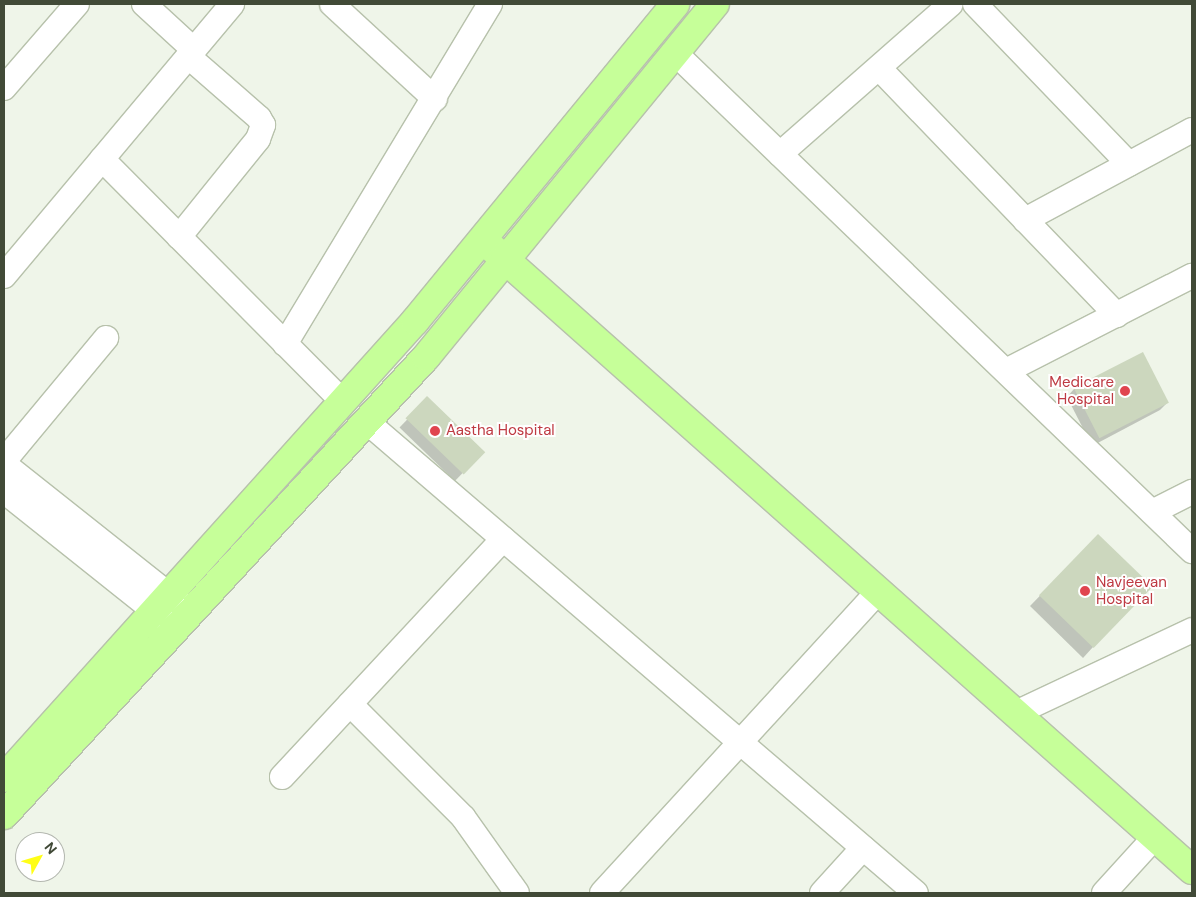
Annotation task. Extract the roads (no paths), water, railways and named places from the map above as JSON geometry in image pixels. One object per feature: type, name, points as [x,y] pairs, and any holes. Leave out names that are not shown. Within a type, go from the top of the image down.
[{"type":"main road","points":[[4,778],[342,401],[483,239],[675,4]]},
{"type":"main road","points":[[4,815],[426,357],[715,4]]},
{"type":"main road","points":[[483,239],[1192,870]]},
{"type":"street","points":[[4,88],[77,4]]},
{"type":"street","points":[[144,4],[191,53],[259,118],[263,125],[258,139],[179,237]]},
{"type":"street","points":[[4,276],[232,4]]},
{"type":"street","points":[[285,344],[435,99],[490,4]]},
{"type":"street","points":[[780,154],[951,4]]},
{"type":"street","points":[[975,4],[1129,164]]},
{"type":"street","points":[[340,7],[435,99]]},
{"type":"street","points":[[675,53],[1192,551]]},
{"type":"street","points":[[879,68],[1117,316]]},
{"type":"street","points":[[1025,220],[1192,130]]},
{"type":"street","points":[[102,159],[342,401]]},
{"type":"street","points":[[1006,371],[1117,316],[1192,276]]},
{"type":"street","points":[[106,338],[4,462],[184,621]]},
{"type":"street","points":[[367,422],[916,893]]},
{"type":"street","points":[[4,491],[161,601]]},
{"type":"street","points":[[1152,512],[1192,492]]},
{"type":"street","points":[[282,777],[503,539]]},
{"type":"street","points":[[602,893],[879,591]]},
{"type":"street","points":[[1016,713],[1192,630]]},
{"type":"street","points":[[350,704],[463,817],[517,893]]},
{"type":"street","points":[[1104,893],[1155,837]]},
{"type":"street","points":[[822,893],[863,848]]},
{"type":"place","name":"Medicare Hospital","points":[[1125,391]]},
{"type":"place","name":"Aastha Hospital","points":[[435,431]]},
{"type":"place","name":"Navjeevan Hospital","points":[[1085,591]]}]
